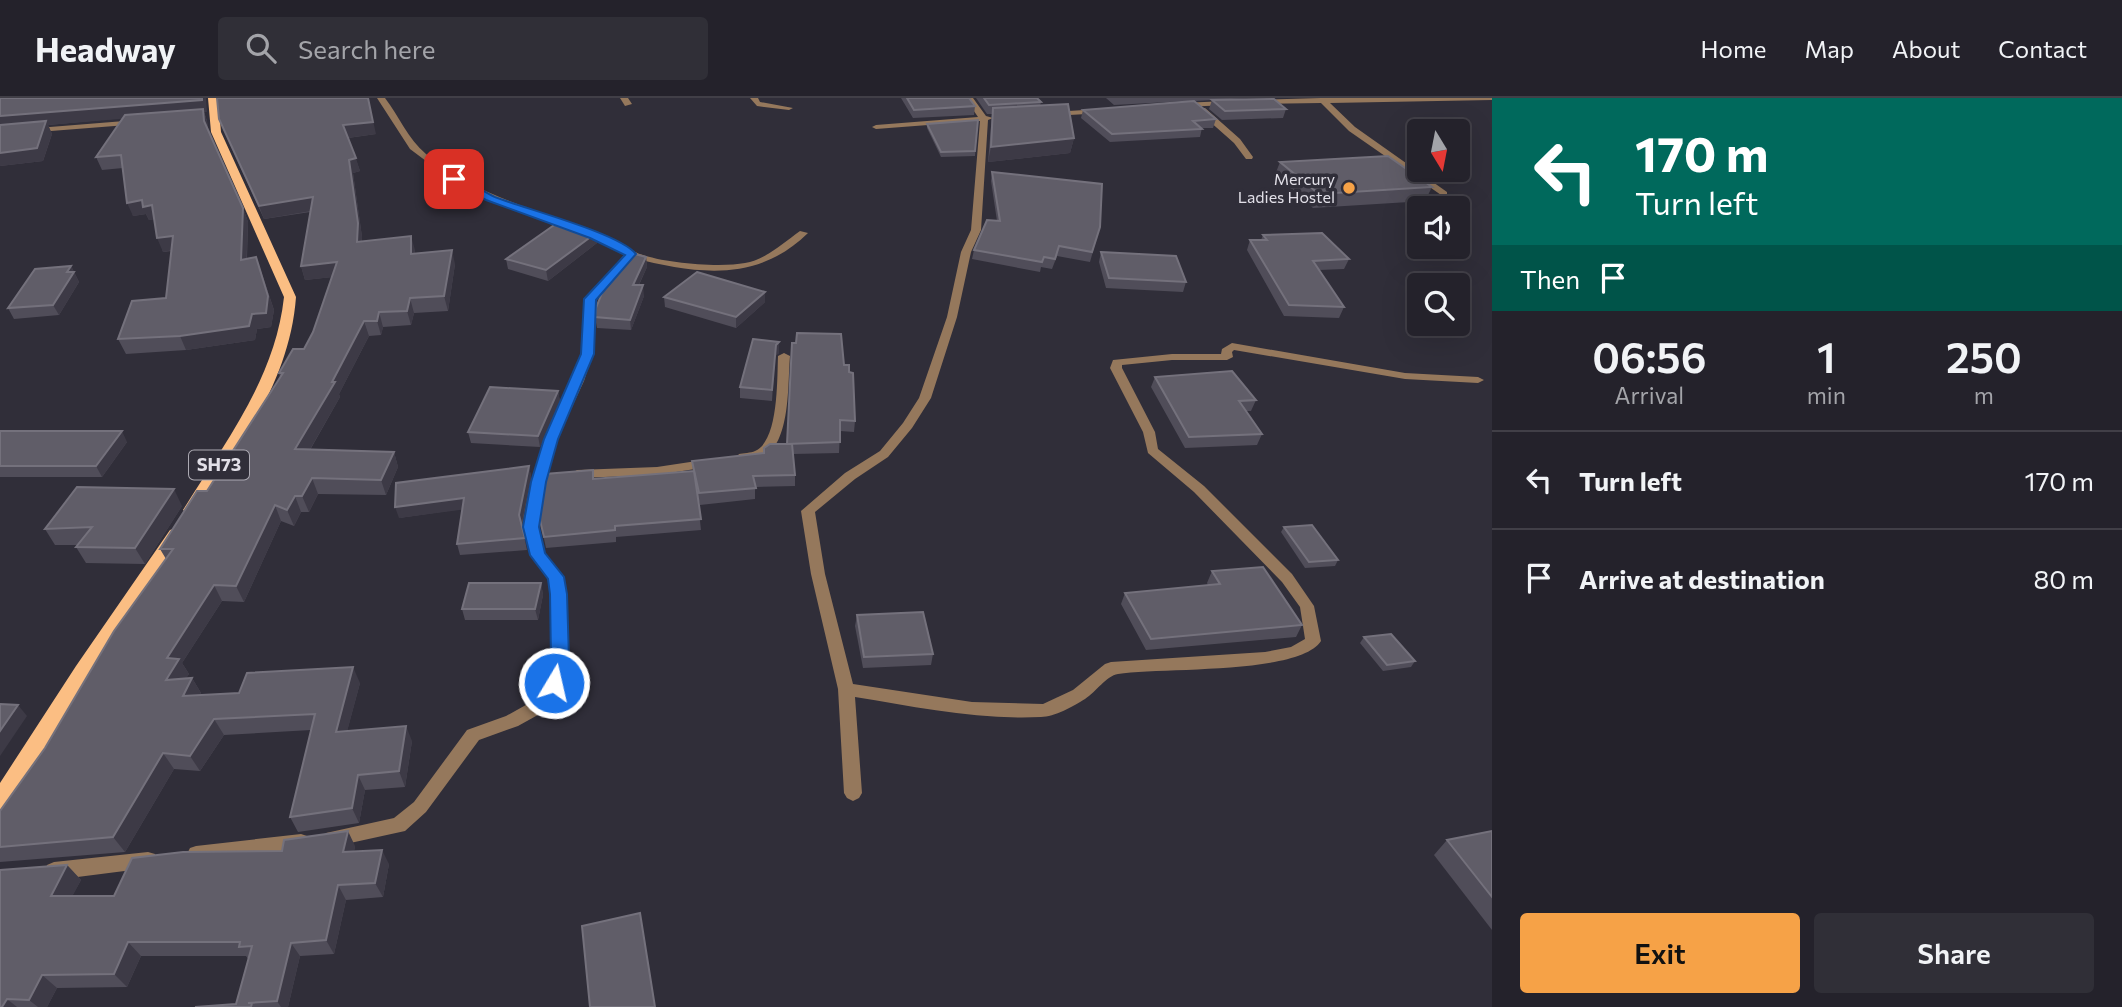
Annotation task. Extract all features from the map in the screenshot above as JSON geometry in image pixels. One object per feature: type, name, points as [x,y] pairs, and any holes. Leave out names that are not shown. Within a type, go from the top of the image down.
[{"type":"main road","name":"SH73","points":[[0,802],[83,671],[149,577],[264,392],[289,324],[290,297],[226,151],[205,117],[213,98]]},
{"type":"street","points":[[381,98],[408,141],[454,179],[489,198],[594,236],[631,254],[680,265],[747,266],[769,258],[803,233]]},
{"type":"street","points":[[754,98],[757,104],[789,108]]},
{"type":"street","points":[[969,98],[991,118]]},
{"type":"street","points":[[1250,102],[1492,98]]},
{"type":"street","points":[[1322,100],[1352,129],[1444,194]]},
{"type":"street","points":[[1169,106],[1236,103]]},
{"type":"street","points":[[1195,104],[1237,141],[1249,157]]},
{"type":"street","points":[[1037,115],[1116,110]]},
{"type":"street","points":[[876,127],[991,118]]},
{"type":"street","points":[[853,793],[846,689],[818,574],[808,511],[849,476],[884,454],[908,425],[925,398],[952,317],[966,252],[976,230],[991,118]]},
{"type":"street","points":[[0,134],[145,121]]},
{"type":"street","points":[[184,856],[342,838],[399,825],[420,807],[473,735],[512,721],[539,706],[554,683],[560,659],[556,577],[538,555],[531,527],[554,474],[551,439],[587,354],[590,299],[631,254]]},
{"type":"street","points":[[846,689],[972,709],[1044,711],[1079,695],[1111,668],[1265,657],[1295,652],[1313,641],[1307,606],[1287,578],[1199,489],[1152,450],[1149,432],[1116,368],[1117,362],[1172,357],[1217,359],[1227,357],[1226,351],[1232,346],[1405,376],[1478,380]]},
{"type":"street","points":[[554,474],[657,471],[760,454],[774,440],[779,424],[784,356]]},
{"type":"street","points":[[37,872],[158,859]]},
{"type":"building","points":[[0,98],[202,98],[202,100],[0,116]]},
{"type":"building","points":[[217,98],[368,98],[373,122],[343,125],[356,158],[349,160],[358,223],[357,242],[411,236],[411,254],[452,250],[444,296],[410,298],[407,311],[379,312],[377,321],[364,321],[332,382],[335,382],[295,449],[394,452],[381,480],[312,478],[302,496],[295,496],[287,510],[275,505],[236,586],[214,585],[167,658],[179,659],[166,680],[192,678],[183,696],[239,693],[247,673],[353,667],[336,732],[406,726],[399,771],[358,775],[352,808],[290,817],[315,714],[214,719],[190,756],[163,753],[113,837],[0,847],[0,811],[45,748],[114,631],[173,549],[160,549],[197,491],[207,491],[283,373],[279,373],[293,349],[304,349],[313,332],[337,262],[301,266],[313,197],[259,206],[219,119]]},
{"type":"building","points":[[907,98],[969,98],[975,106],[914,110]]},
{"type":"building","points":[[984,98],[1037,98],[1041,102],[989,105]]},
{"type":"building","points":[[1274,99],[1286,109],[1225,111],[1212,100]]},
{"type":"building","points":[[1194,101],[1216,119],[1193,121],[1202,129],[1112,134],[1083,110]]},
{"type":"building","points":[[1068,104],[1074,138],[991,147],[993,108]]},
{"type":"building","points":[[203,109],[204,121],[243,208],[241,260],[256,257],[268,296],[266,313],[252,314],[249,326],[180,336],[118,339],[132,301],[166,298],[173,236],[157,238],[152,205],[143,207],[142,200],[127,203],[121,155],[96,157],[125,115]]},
{"type":"building","points":[[978,120],[975,151],[941,152],[927,124]]},
{"type":"building","points":[[46,121],[37,148],[0,153],[0,125]]},
{"type":"building","points":[[1388,156],[1407,169],[1407,182],[1425,182],[1432,187],[1319,194],[1280,162]]},
{"type":"building","points":[[992,172],[1102,184],[1100,227],[1092,252],[1059,246],[1055,259],[1044,257],[1042,262],[974,250],[987,220],[1000,221]]},
{"type":"building","points":[[557,223],[596,233],[546,270],[506,259]]},
{"type":"building","points":[[1322,233],[1349,259],[1313,261],[1344,307],[1289,305],[1250,240],[1267,240],[1263,235]]},
{"type":"building","points":[[1101,252],[1176,256],[1186,282],[1109,278]]},
{"type":"building","points":[[631,253],[646,257],[633,285],[643,285],[630,320],[595,317],[608,278]]},
{"type":"building","points":[[71,266],[67,272],[74,272],[53,305],[8,308],[35,269]]},
{"type":"building","points":[[697,272],[765,292],[736,317],[664,297]]},
{"type":"building","points":[[797,333],[841,334],[844,365],[849,365],[849,372],[853,373],[855,421],[840,420],[840,442],[787,444],[792,343],[796,343]]},
{"type":"building","points":[[753,339],[779,342],[776,345],[772,390],[740,387]]},
{"type":"building","points":[[1232,371],[1256,400],[1239,401],[1262,434],[1189,437],[1155,377]]},
{"type":"building","points":[[490,387],[558,391],[538,436],[468,432]]},
{"type":"building","points":[[0,431],[122,431],[96,466],[0,466]]},
{"type":"building","points":[[770,444],[792,444],[795,475],[753,476],[756,488],[699,493],[692,461],[764,453],[764,448]]},
{"type":"building","points":[[529,466],[519,515],[525,538],[457,544],[464,498],[395,507],[396,483]]},
{"type":"building","points":[[593,470],[593,479],[694,471],[701,519],[615,526],[615,530],[544,537],[539,516],[545,474]]},
{"type":"building","points":[[77,487],[174,489],[135,548],[76,547],[92,527],[45,529]]},
{"type":"building","points":[[1312,525],[1338,560],[1309,562],[1284,527]]},
{"type":"building","points":[[1263,567],[1302,625],[1151,639],[1125,593],[1220,584],[1212,571]]},
{"type":"building","points":[[469,583],[541,583],[535,609],[462,609]]},
{"type":"building","points":[[923,612],[933,654],[864,657],[857,615]]},
{"type":"building","points":[[1391,634],[1415,661],[1387,665],[1364,637]]},
{"type":"building","points":[[0,704],[18,705],[0,731]]},
{"type":"building","points":[[348,831],[343,852],[382,850],[375,883],[338,885],[326,940],[291,943],[277,1001],[248,1003],[252,1003],[251,1007],[195,1007],[236,1004],[252,946],[239,947],[240,942],[128,942],[114,974],[42,975],[29,1000],[7,999],[0,1007],[0,870],[67,865],[51,896],[114,896],[132,858],[183,852],[282,851],[284,840]]},
{"type":"building","points":[[1492,831],[1492,897],[1447,840]]},
{"type":"building","points":[[640,913],[655,1007],[590,1007],[582,926]]},
{"type":"place","name":"Mercury Ladies Hostel","points":[[1349,188]]},
{"type":"route","points":[[454,179],[489,198],[594,236],[631,254],[590,299],[587,354],[578,381],[551,439],[538,482],[531,527],[538,555],[556,577],[558,594],[560,659],[554,683]]}]
